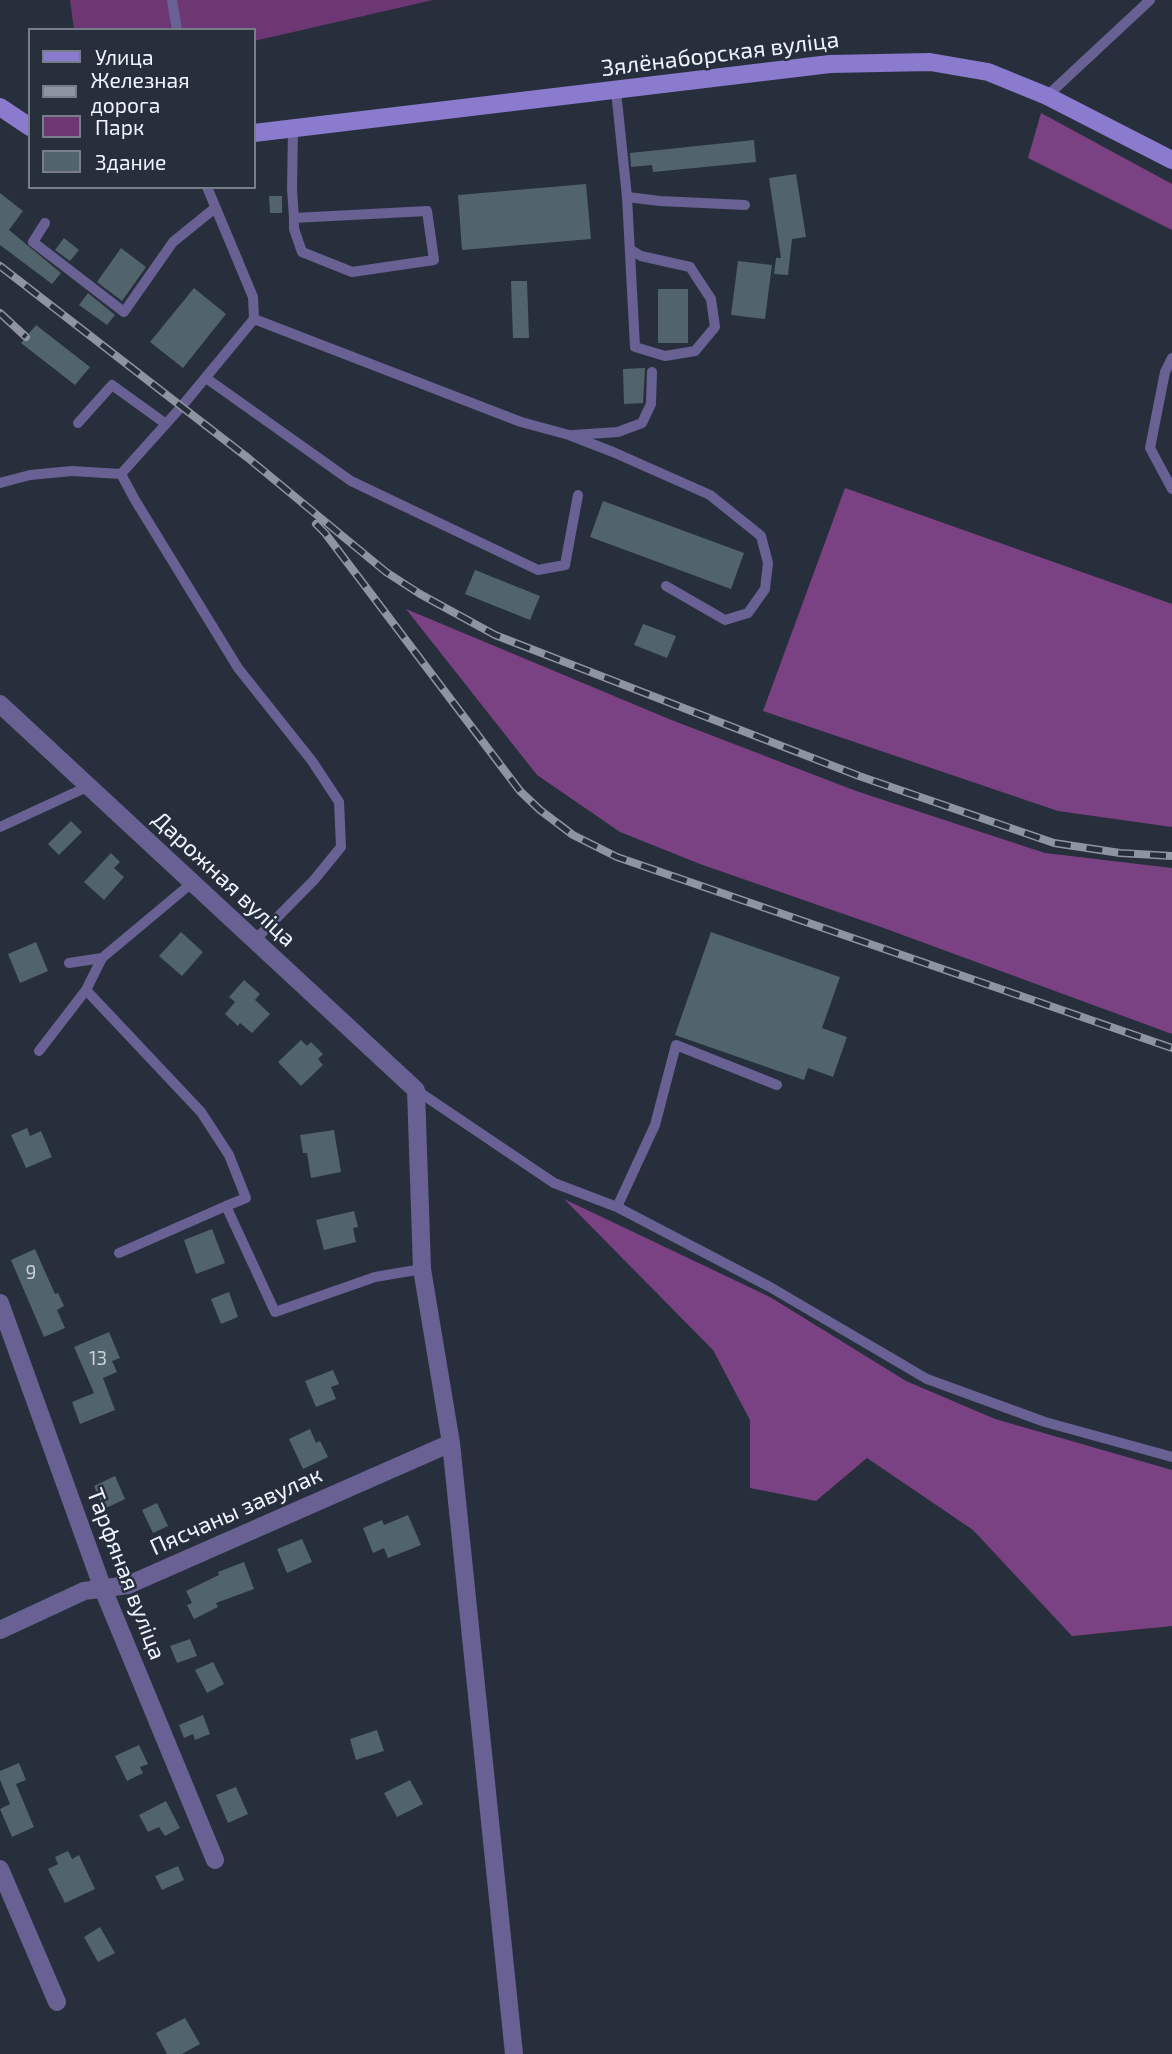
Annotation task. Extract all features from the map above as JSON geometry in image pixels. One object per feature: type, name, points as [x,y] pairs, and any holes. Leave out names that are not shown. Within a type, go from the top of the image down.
[{"type":"main road","name":"Зялёнаборская вуліца","points":[[256,133],[830,64],[930,62],[988,72],[1047,96],[1172,160]]},
{"type":"main road","points":[[0,107],[28,126]]},
{"type":"street","name":"Дарожная вуліца","points":[[0,704],[416,1090]]},
{"type":"street","points":[[416,1090],[422,1269],[451,1443],[514,2054]]},
{"type":"street","name":"Тарфяная вуліца","points":[[0,1303],[103,1589],[215,1860]]},
{"type":"street","name":"Пясчаны завулак","points":[[0,1630],[84,1591],[128,1585],[451,1443]]},
{"type":"street","points":[[0,1869],[57,2003]]},
{"type":"lane","points":[[172,0],[177,28]]},
{"type":"lane","points":[[1047,96],[1150,0]]},
{"type":"lane","points":[[616,90],[631,250],[635,347],[665,356],[695,351],[715,327],[711,299],[690,267],[641,256],[631,250]]},
{"type":"lane","points":[[293,129],[294,229],[302,253],[352,272],[433,260],[427,211],[294,218]]},
{"type":"lane","points":[[121,474],[254,319],[253,297],[208,189]]},
{"type":"lane","points":[[627,197],[745,205]]},
{"type":"lane","points":[[45,223],[33,242],[124,312],[173,242],[215,208]]},
{"type":"lane","points":[[254,319],[521,422],[569,435],[710,495],[761,536],[768,563],[765,589],[748,613],[725,620],[666,586]]},
{"type":"lane","points":[[1172,358],[1165,372],[1150,448],[1172,489]]},
{"type":"lane","points":[[569,435],[618,432],[642,424],[651,404],[652,372]]},
{"type":"lane","points":[[206,378],[352,481],[538,570],[565,565],[578,495]]},
{"type":"lane","points":[[78,423],[112,385],[166,424]]},
{"type":"lane","points":[[0,483],[30,475],[72,471],[121,474]]},
{"type":"lane","points":[[121,474],[239,668],[312,761],[339,802],[341,847],[314,880],[254,940]]},
{"type":"lane","points":[[0,827],[87,787]]},
{"type":"lane","points":[[38,1051],[86,990],[102,958],[193,882]]},
{"type":"lane","points":[[69,963],[102,958]]},
{"type":"lane","points":[[86,990],[201,1112],[229,1155],[246,1198],[119,1253]]},
{"type":"lane","points":[[617,1207],[655,1125],[676,1045],[777,1085]]},
{"type":"lane","points":[[416,1090],[554,1183],[617,1207],[770,1287],[927,1379],[1045,1422],[1172,1457]]},
{"type":"lane","points":[[226,1206],[275,1312],[375,1277],[422,1269]]},
{"type":"green space","points":[[70,0],[433,0],[256,41],[256,28],[74,28]]},
{"type":"shaded area","points":[[1041,113],[1172,184],[1172,230],[1028,158]]},
{"type":"shaded area","points":[[845,488],[1172,604],[1172,827],[1058,811],[763,711]]},
{"type":"shaded area","points":[[406,609],[669,719],[856,791],[1045,853],[1172,868],[1172,1034],[700,864],[620,832],[537,775]]},
{"type":"shaded area","points":[[564,1199],[770,1297],[906,1381],[995,1419],[1172,1470],[1172,1626],[1072,1636],[973,1530],[867,1458],[816,1501],[750,1488],[750,1420],[713,1350]]},
{"type":"building","points":[[754,140],[756,162],[653,172],[652,165],[631,167],[630,153]]},
{"type":"building","points":[[796,174],[806,237],[792,239],[788,275],[774,274],[776,258],[781,258],[769,178]]},
{"type":"building","points":[[586,184],[591,239],[462,250],[458,195]]},
{"type":"building","points":[[0,193],[23,211],[9,230],[61,273],[52,284],[0,245]]},
{"type":"building","points":[[269,196],[282,196],[282,213],[270,213]]},
{"type":"building","points":[[64,238],[79,250],[70,261],[55,250]]},
{"type":"building","points":[[121,248],[146,267],[122,301],[97,282]]},
{"type":"building","points":[[738,261],[772,265],[765,319],[731,315]]},
{"type":"building","points":[[511,281],[527,281],[529,338],[513,338]]},
{"type":"building","points":[[194,288],[226,314],[183,368],[150,342]]},
{"type":"building","points":[[658,289],[688,289],[688,343],[658,343]]},
{"type":"building","points":[[88,293],[115,315],[107,325],[79,305]]},
{"type":"building","points":[[36,325],[90,367],[75,385],[21,343]]},
{"type":"building","points":[[645,368],[643,403],[624,404],[623,369]]},
{"type":"building","points":[[603,501],[744,553],[731,589],[590,537]]},
{"type":"building","points":[[475,570],[540,596],[530,620],[465,594]]},
{"type":"building","points":[[643,624],[676,636],[667,658],[634,645]]},
{"type":"building","points":[[71,821],[82,832],[59,855],[48,844]]},
{"type":"building","points":[[111,853],[120,862],[114,868],[124,877],[104,900],[84,882]]},
{"type":"building","points":[[181,932],[203,952],[182,976],[159,956]]},
{"type":"building","points":[[711,932],[840,977],[822,1028],[847,1037],[833,1077],[808,1068],[804,1080],[675,1035]]},
{"type":"building","points":[[36,942],[48,971],[20,983],[8,954]]},
{"type":"building","points":[[244,980],[260,994],[255,1000],[270,1014],[252,1033],[240,1023],[238,1026],[225,1014],[235,1002],[229,997]]},
{"type":"building","points":[[301,1040],[307,1046],[311,1042],[323,1054],[318,1059],[323,1065],[301,1086],[278,1062]]},
{"type":"building","points":[[27,1128],[30,1136],[41,1131],[52,1157],[26,1168],[11,1135]]},
{"type":"building","points":[[334,1130],[341,1172],[311,1178],[307,1153],[303,1153],[300,1135]]},
{"type":"building","points":[[354,1211],[358,1227],[353,1228],[356,1242],[324,1250],[316,1220]]},
{"type":"building","points":[[212,1229],[225,1263],[196,1274],[184,1240]]},
{"type":"building","points":[[35,1249],[55,1294],[58,1293],[64,1306],[57,1310],[65,1328],[44,1337],[11,1260]]},
{"type":"building","points":[[229,1292],[238,1317],[221,1324],[211,1299]]},
{"type":"building","points":[[109,1332],[120,1358],[112,1361],[117,1372],[103,1378],[115,1410],[80,1424],[72,1402],[94,1393],[74,1347]]},
{"type":"building","points":[[333,1370],[339,1384],[331,1387],[336,1399],[316,1407],[305,1381]]},
{"type":"building","points":[[310,1429],[316,1443],[320,1441],[328,1457],[303,1469],[289,1439]]},
{"type":"building","points":[[115,1476],[125,1499],[104,1509],[94,1486]]},
{"type":"building","points":[[157,1503],[168,1526],[153,1533],[142,1510]]},
{"type":"building","points":[[408,1515],[421,1545],[388,1558],[384,1548],[373,1553],[363,1528],[382,1520],[384,1525]]},
{"type":"building","points":[[302,1539],[312,1562],[287,1573],[277,1549]]},
{"type":"building","points":[[244,1562],[254,1589],[216,1603],[218,1607],[194,1619],[187,1605],[192,1603],[186,1591],[219,1575],[218,1572]]},
{"type":"building","points":[[190,1639],[197,1656],[177,1663],[170,1646]]},
{"type":"building","points":[[213,1662],[224,1684],[207,1693],[195,1670]]},
{"type":"building","points":[[203,1715],[210,1734],[195,1740],[193,1734],[184,1738],[179,1725]]},
{"type":"building","points":[[377,1730],[384,1751],[356,1760],[350,1739]]},
{"type":"building","points":[[139,1745],[148,1764],[140,1767],[143,1773],[127,1781],[115,1756]]},
{"type":"building","points":[[19,1763],[26,1780],[16,1784],[34,1827],[12,1837],[0,1809],[10,1804],[0,1780],[0,1771]]},
{"type":"building","points":[[410,1780],[423,1804],[397,1817],[384,1793]]},
{"type":"building","points":[[236,1787],[248,1814],[228,1823],[216,1795]]},
{"type":"building","points":[[166,1801],[180,1828],[165,1836],[159,1827],[148,1832],[139,1815]]},
{"type":"building","points":[[68,1851],[72,1859],[79,1855],[95,1889],[65,1903],[48,1869],[58,1864],[55,1857]]},
{"type":"building","points":[[178,1866],[184,1880],[162,1890],[155,1876]]},
{"type":"building","points":[[100,1927],[115,1953],[98,1962],[84,1937]]},
{"type":"building","points":[[185,2018],[200,2044],[182,2054],[167,2054],[156,2033]]},
{"type":"railway","points":[[0,266],[248,458],[386,572],[495,635],[859,776],[1054,843],[1120,853],[1172,856]]},
{"type":"railway","points":[[0,313],[26,337]]},
{"type":"railway","points":[[316,524],[520,791],[573,835],[617,857],[1172,1048]]}]
